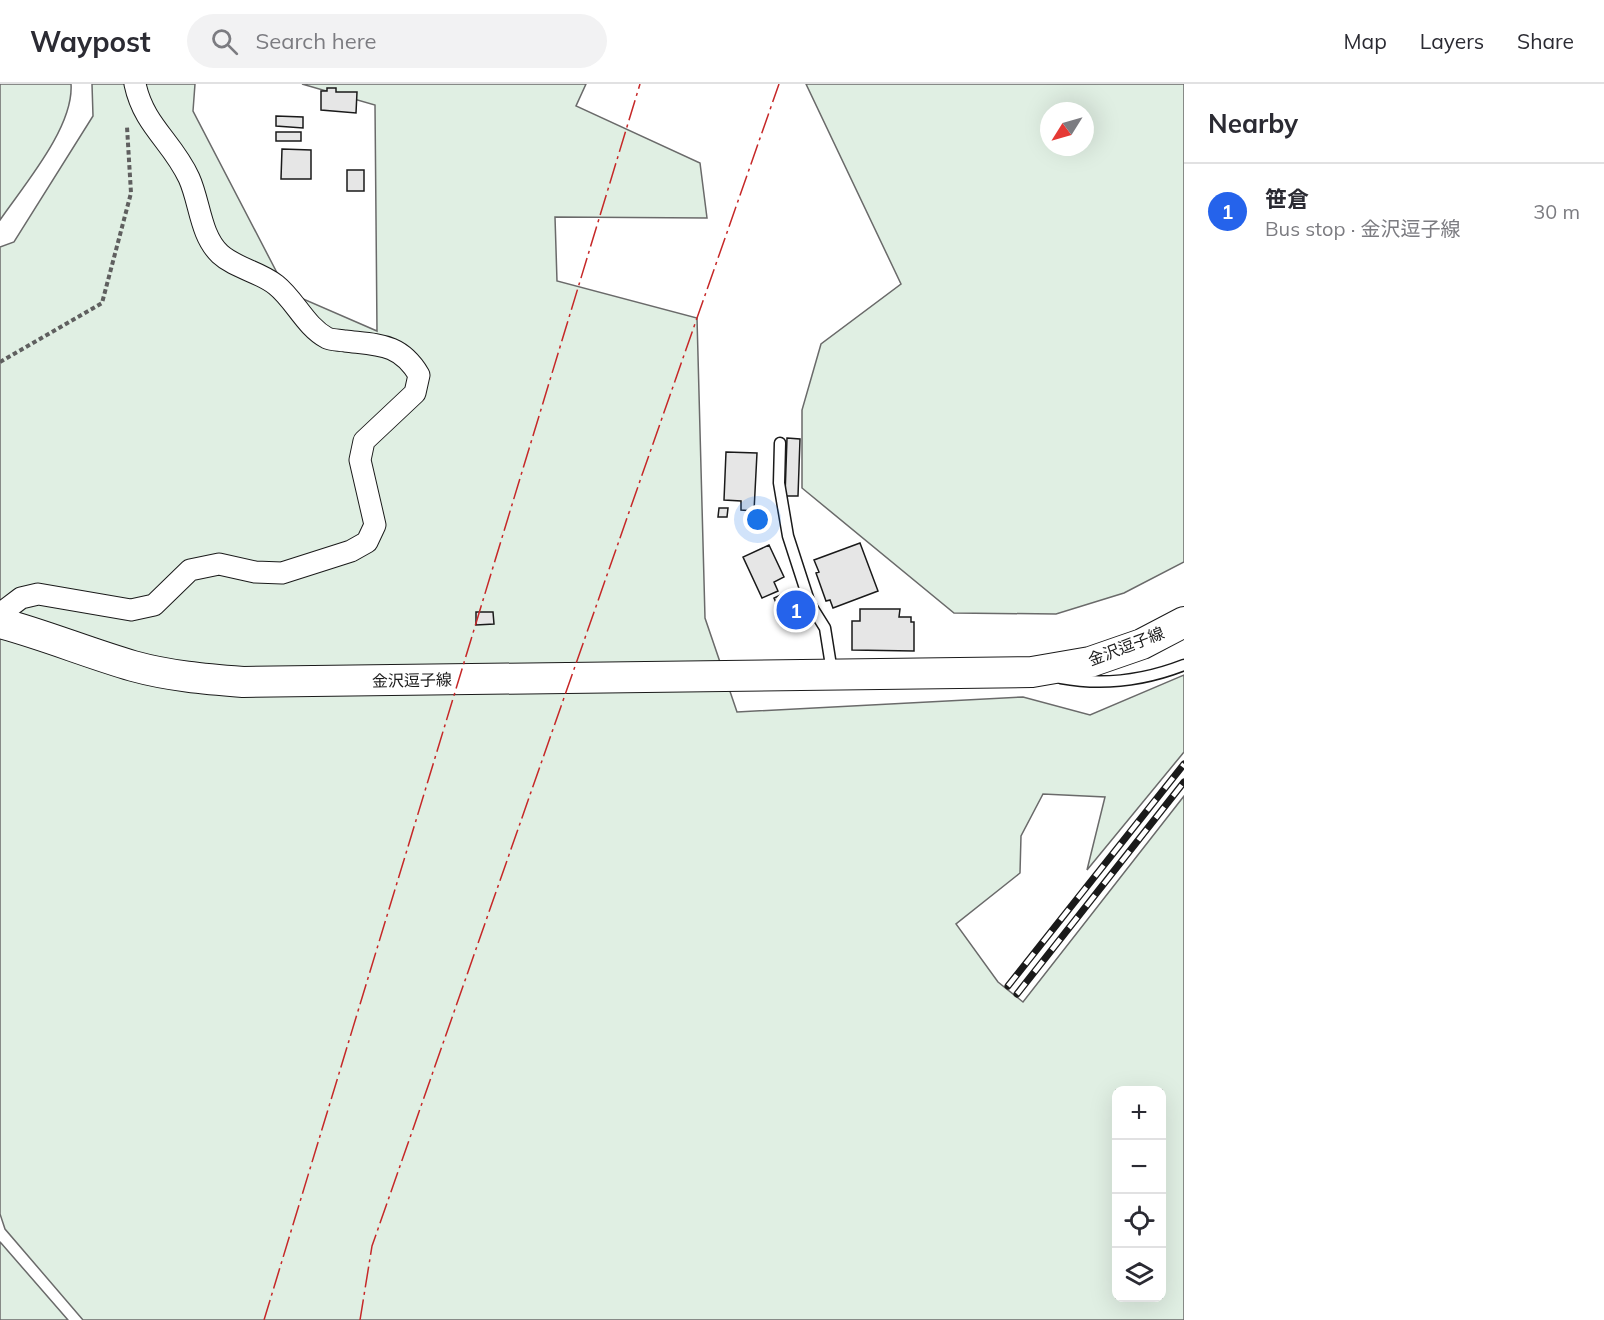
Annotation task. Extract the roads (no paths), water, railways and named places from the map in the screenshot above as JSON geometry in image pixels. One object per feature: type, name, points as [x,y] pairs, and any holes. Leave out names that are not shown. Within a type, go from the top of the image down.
[{"type":"main road","name":"金沢逗子線","points":[[0,623],[43,634],[132,666],[185,678],[243,682],[1032,672],[1090,662],[1142,644],[1184,622]]},
{"type":"street","points":[[0,614],[21,598],[38,594],[131,610],[154,605],[190,570],[219,564],[255,572],[282,573],[351,551],[367,542],[375,525],[360,460],[364,441],[415,393],[419,375],[409,359],[387,347],[328,338],[306,320],[276,285],[220,254],[208,236],[189,178],[171,147],[148,121],[139,102],[135,84]]},
{"type":"lane","points":[[780,443],[779,483],[788,536],[810,604],[825,628],[832,675]]},
{"type":"lane","points":[[1032,672],[1093,684],[1156,676],[1184,665]]},
{"type":"railway","points":[[1008,986],[1184,764]]},
{"type":"railway","points":[[1017,994],[1184,782]]},
{"type":"place","name":"笹倉","points":[[796,610]]}]
